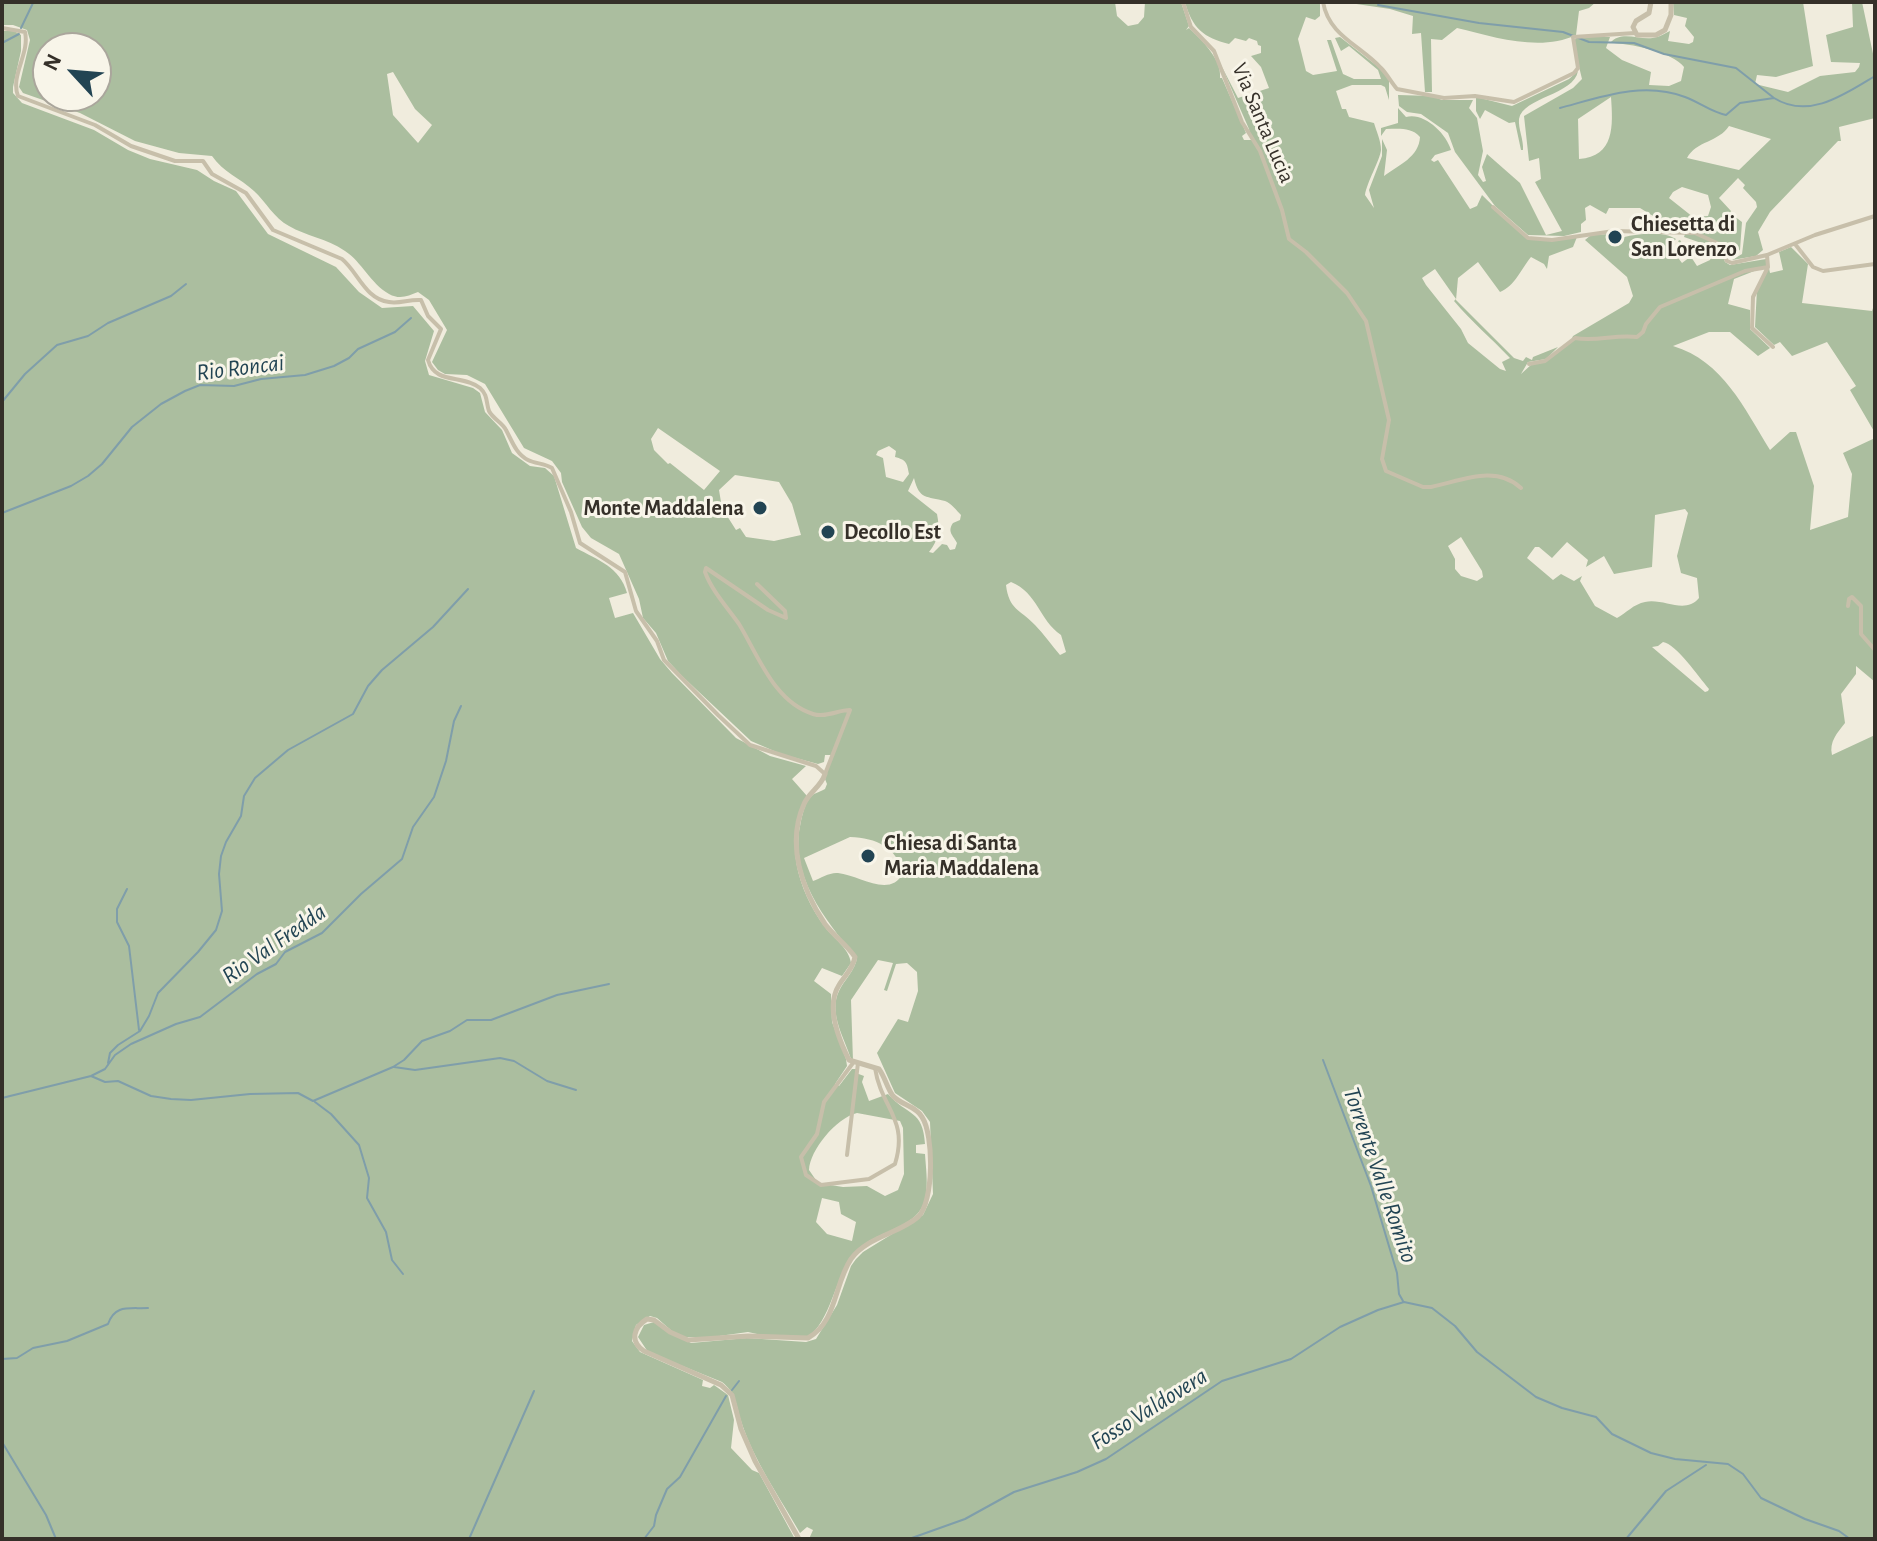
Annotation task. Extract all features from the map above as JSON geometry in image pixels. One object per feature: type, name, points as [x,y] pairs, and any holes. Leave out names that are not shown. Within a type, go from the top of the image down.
[{"type":"street","name":"Via Santa Lucia","points":[[1183,2],[1191,27],[1214,51],[1242,122],[1260,151],[1282,210],[1289,239],[1347,293],[1366,321],[1389,420],[1382,459],[1386,471],[1423,487],[1487,474],[1508,477],[1521,488]]},
{"type":"street","points":[[1323,2],[1326,16],[1333,27],[1382,68],[1397,89],[1444,98],[1475,96],[1514,102],[1574,73],[1578,68],[1573,37],[1635,33],[1651,36],[1665,30],[1671,15],[1671,2]]},
{"type":"street","points":[[1635,33],[1634,24],[1649,13],[1651,2]]},
{"type":"street","points":[[2,28],[25,32],[27,41],[15,86],[18,96],[95,125],[131,146],[175,161],[203,161],[212,174],[246,193],[273,230],[342,259],[361,284],[383,302],[402,304],[421,300],[428,316],[441,329],[428,358],[433,372],[481,389],[489,411],[505,428],[519,452],[531,462],[552,468],[571,512],[580,543],[625,572],[636,611],[657,641],[664,660],[750,745],[816,766],[825,774]]},
{"type":"street","points":[[1493,207],[1528,238],[1552,240],[1614,231],[1695,233],[1717,243],[1727,261],[1732,263],[1767,255],[1875,216]]},
{"type":"street","points":[[1795,244],[1813,267],[1823,271],[1875,264]]},
{"type":"street","points":[[1767,255],[1768,267],[1756,288],[1752,328],[1773,347]]},
{"type":"street","points":[[1529,364],[1545,361],[1575,338],[1590,341],[1615,336],[1637,337],[1660,307],[1745,271],[1768,267]]},
{"type":"street","points":[[757,584],[785,611],[787,617],[780,617],[755,602],[706,568],[705,572],[784,695],[813,714],[850,711],[822,783],[811,792],[803,806],[796,852],[807,891],[817,909],[826,925],[855,957],[834,1000],[839,1036],[856,1063],[847,1155]]},
{"type":"street","points":[[1848,606],[1852,597],[1861,606],[1861,634],[1875,650]]},
{"type":"street","points":[[799,1539],[755,1461],[741,1429],[732,1395],[721,1385],[644,1351],[636,1344],[634,1335],[637,1327],[647,1319],[688,1340],[748,1336],[798,1340],[815,1334],[830,1312],[845,1271],[856,1253],[919,1216],[929,1197],[928,1131],[924,1121],[921,1114],[894,1097],[881,1071],[856,1063]]},
{"type":"street","points":[[856,1063],[824,1102],[817,1134],[801,1157],[806,1175],[821,1185],[869,1179],[895,1164],[899,1129],[881,1092],[875,1068]]},
{"type":"green space","points":[[2,2],[1115,2],[1117,16],[1128,26],[1138,24],[1144,17],[1145,2],[1181,2],[1189,26],[1186,30],[1189,28],[1215,58],[1220,78],[1246,133],[1242,136],[1244,140],[1251,140],[1221,65],[1238,98],[1269,88],[1261,67],[1251,56],[1261,53],[1261,46],[1249,38],[1246,41],[1235,38],[1229,44],[1206,35],[1191,19],[1185,2],[1320,2],[1320,16],[1315,20],[1306,17],[1298,39],[1306,71],[1313,75],[1337,71],[1327,40],[1331,40],[1343,74],[1354,79],[1381,79],[1378,70],[1349,46],[1341,51],[1335,38],[1340,37],[1381,69],[1389,80],[1389,100],[1385,87],[1381,85],[1352,85],[1336,91],[1342,109],[1346,109],[1349,117],[1374,123],[1381,147],[1365,195],[1374,208],[1369,190],[1382,156],[1382,139],[1387,150],[1384,176],[1407,160],[1419,144],[1420,137],[1409,130],[1386,129],[1381,136],[1381,128],[1398,123],[1398,108],[1406,117],[1427,121],[1444,137],[1451,150],[1435,155],[1431,160],[1438,160],[1470,209],[1477,206],[1482,195],[1526,238],[1555,241],[1577,237],[1573,247],[1549,256],[1547,269],[1531,257],[1514,281],[1500,292],[1478,262],[1458,278],[1456,300],[1514,358],[1532,360],[1558,347],[1546,359],[1528,362],[1521,374],[1532,364],[1542,363],[1570,343],[1573,336],[1629,303],[1633,296],[1627,277],[1585,240],[1591,235],[1611,234],[1611,240],[1643,234],[1669,236],[1676,239],[1669,246],[1682,263],[1690,257],[1680,240],[1697,266],[1710,260],[1710,246],[1684,237],[1685,234],[1697,232],[1676,230],[1640,208],[1609,208],[1606,214],[1590,205],[1585,208],[1586,220],[1581,224],[1581,232],[1564,236],[1528,235],[1495,206],[1455,152],[1448,133],[1421,114],[1407,112],[1399,106],[1398,95],[1473,100],[1469,108],[1477,118],[1483,151],[1478,175],[1483,182],[1486,181],[1482,167],[1487,154],[1520,183],[1546,235],[1562,231],[1535,182],[1541,179],[1539,158],[1529,161],[1524,116],[1573,88],[1582,79],[1573,42],[1577,37],[1610,37],[1606,48],[1622,60],[1651,72],[1649,85],[1669,86],[1681,81],[1684,67],[1678,62],[1650,49],[1610,43],[1620,37],[1651,38],[1670,31],[1668,41],[1693,42],[1694,37],[1685,26],[1687,18],[1674,15],[1673,2],[1803,2],[1813,66],[1776,77],[1757,75],[1755,84],[1788,92],[1820,76],[1855,72],[1860,63],[1831,62],[1826,35],[1853,27],[1852,2],[1862,2],[1875,63],[1875,118],[1839,127],[1841,141],[1770,212],[1758,232],[1763,250],[1756,256],[1732,260],[1742,254],[1746,223],[1757,207],[1756,202],[1738,178],[1719,198],[1730,213],[1742,222],[1740,250],[1728,257],[1724,252],[1725,262],[1730,265],[1766,259],[1767,266],[1734,279],[1728,304],[1750,310],[1750,329],[1770,348],[1758,356],[1730,332],[1709,332],[1673,346],[1690,353],[1719,374],[1770,450],[1790,432],[1796,432],[1814,486],[1810,530],[1848,517],[1852,474],[1843,453],[1875,438],[1875,682],[1856,666],[1856,674],[1841,694],[1845,723],[1834,738],[1831,750],[1832,755],[1875,735],[1875,1539],[809,1539],[813,1530],[807,1527],[800,1533],[753,1450],[730,1390],[722,1382],[648,1352],[638,1337],[644,1325],[654,1322],[691,1343],[747,1338],[806,1342],[816,1339],[837,1305],[856,1259],[923,1215],[933,1194],[930,1122],[922,1111],[895,1093],[877,1053],[898,1019],[908,1022],[918,991],[917,972],[907,963],[896,964],[887,991],[884,990],[893,963],[878,960],[851,1000],[853,1061],[836,1017],[836,999],[857,958],[832,928],[812,895],[804,877],[798,841],[807,802],[827,784],[825,779],[832,755],[825,755],[824,762],[818,764],[781,754],[751,741],[668,661],[656,633],[643,618],[639,599],[619,554],[591,538],[582,527],[561,473],[552,461],[524,448],[485,384],[467,375],[445,374],[432,362],[447,330],[429,300],[418,292],[400,297],[389,294],[345,251],[284,223],[254,191],[212,156],[179,153],[135,141],[77,112],[112,112],[112,32],[32,32],[32,96],[23,93],[19,87],[30,40],[27,30],[2,25]],"holes":[[[393,72],[415,109],[432,125],[418,143],[393,115],[387,74]],[[1611,97],[1611,129],[1605,146],[1591,157],[1579,159],[1578,119]],[[1729,126],[1771,139],[1739,170],[1687,158],[1696,148]],[[1682,187],[1708,195],[1711,207],[1708,216],[1693,217],[1669,198]],[[1435,269],[1456,299],[1454,301],[1510,358],[1502,362],[1506,371],[1468,343],[1461,329],[1422,278]],[[658,428],[720,471],[704,490],[654,450],[651,439]],[[889,446],[896,451],[895,457],[902,459],[908,467],[909,474],[903,482],[886,477],[883,458],[876,455]],[[735,475],[779,482],[792,504],[801,535],[774,541],[746,537],[740,528],[736,530],[722,508],[719,490]],[[914,478],[921,494],[947,502],[961,515],[951,529],[957,543],[955,549],[950,550],[942,544],[933,553],[929,552],[937,539],[937,514],[908,491]],[[1685,509],[1688,513],[1677,556],[1681,573],[1697,578],[1699,598],[1687,605],[1645,602],[1617,618],[1595,606],[1580,581],[1582,576],[1574,581],[1561,574],[1553,580],[1527,558],[1535,547],[1552,558],[1567,542],[1588,560],[1586,567],[1604,556],[1614,574],[1652,567],[1655,515]],[[1461,537],[1483,577],[1477,581],[1461,576],[1455,569],[1455,559],[1448,546]],[[1011,582],[1027,593],[1061,635],[1066,652],[1060,655],[1016,608],[1006,585]],[[1663,642],[1674,648],[1708,691],[1705,692],[1652,647]],[[850,837],[869,839],[890,850],[903,873],[897,881],[882,885],[838,873],[813,881],[804,858]]]},
{"type":"green space","points":[[1343,2],[1596,2],[1579,11],[1576,35],[1562,40],[1532,43],[1457,28],[1442,40],[1431,39],[1432,92],[1425,92],[1421,33],[1412,34],[1413,16]]},
{"type":"green space","points":[[2,31],[14,31],[21,35],[13,93],[22,103],[32,107],[32,112],[46,112],[94,130],[150,159],[197,170],[236,191],[268,234],[336,267],[359,292],[382,308],[413,306],[434,331],[425,361],[429,375],[480,393],[485,412],[502,430],[512,453],[530,466],[545,468],[554,476],[576,548],[614,570],[624,584],[627,593],[609,598],[615,618],[633,613],[660,659],[736,738],[770,756],[806,766],[792,779],[807,796],[796,829],[796,863],[815,912],[844,948],[851,963],[842,976],[822,968],[814,981],[831,994],[832,1022],[846,1059],[847,1066],[835,1084],[839,1086],[852,1069],[857,1069],[856,1073],[864,1076],[862,1082],[869,1101],[888,1094],[913,1114],[924,1133],[925,1144],[916,1145],[916,1153],[925,1154],[926,1197],[921,1209],[908,1222],[858,1250],[844,1270],[825,1316],[810,1336],[766,1336],[748,1332],[685,1337],[650,1316],[636,1325],[632,1341],[640,1352],[703,1380],[702,1386],[710,1388],[714,1385],[728,1395],[734,1420],[731,1448],[752,1470],[759,1473],[795,1539],[2,1539]],"holes":[[[857,1113],[900,1121],[903,1128],[904,1174],[898,1190],[885,1196],[867,1186],[843,1187],[818,1183],[809,1170],[819,1144],[849,1116]],[[822,1198],[839,1202],[841,1214],[856,1222],[852,1241],[827,1234],[816,1222]]]},
{"type":"green space","points":[[1578,71],[1568,86],[1523,112],[1519,123],[1523,150],[1515,122],[1509,123],[1485,110],[1480,119],[1476,111],[1476,97],[1512,106],[1569,79]]},
{"type":"green space","points":[[1791,247],[1808,264],[1802,303],[1872,311],[1875,302],[1875,433],[1850,390],[1856,386],[1827,342],[1792,356],[1780,342],[1774,345],[1755,327],[1757,289],[1769,268],[1770,273],[1783,270],[1779,252]]},
{"type":"waterway","points":[[21,28],[33,3]]},
{"type":"waterway","points":[[1378,5],[1479,23],[1563,32],[1589,42],[1634,43],[1664,54],[1736,68],[1774,98]]},
{"type":"waterway","points":[[2,43],[19,34]]},
{"type":"waterway","points":[[1560,108],[1606,95],[1654,90],[1685,97],[1726,115],[1740,103],[1774,98],[1800,106],[1826,102],[1875,76]]},
{"type":"waterway","points":[[2,402],[25,374],[57,345],[88,336],[108,323],[171,296],[186,284]]},
{"type":"waterway","name":"Rio Roncai","points":[[2,513],[71,486],[88,476],[132,427],[161,404],[185,391],[200,385],[234,386],[261,379],[305,375],[334,366],[358,349],[395,332],[411,318]]},
{"type":"waterway","points":[[108,1063],[110,1053],[140,1031],[158,993],[216,930],[222,911],[221,856],[241,816],[244,796],[255,778],[288,750],[353,714],[368,686],[382,670],[433,627],[468,589]]},
{"type":"waterway","name":"Rio Val Fredda","points":[[2,1098],[91,1076],[105,1069],[115,1055],[131,1044],[200,1017],[257,974],[276,964],[285,952],[322,933],[402,859],[413,827],[434,797],[446,761],[454,721],[461,706]]},
{"type":"waterway","points":[[127,889],[117,909],[117,922],[129,946],[139,1030]]},
{"type":"waterway","points":[[91,1076],[105,1082],[118,1081],[151,1096],[171,1099],[298,1093],[313,1101],[393,1067],[422,1041],[450,1031],[467,1020],[491,1020],[557,995],[609,984]]},
{"type":"waterway","points":[[394,1067],[415,1070],[500,1058],[514,1061],[547,1081],[576,1090]]},
{"type":"waterway","name":"Torrente Valle Romito","points":[[1323,1060],[1371,1186],[1403,1301]]},
{"type":"waterway","points":[[315,1102],[331,1114],[359,1145],[369,1178],[367,1198],[386,1232],[392,1260],[403,1274]]},
{"type":"waterway","name":"Fosso Valdovera","points":[[909,1539],[965,1519],[1014,1492],[1077,1472],[1106,1459],[1222,1381],[1291,1359],[1340,1327],[1404,1302],[1432,1308],[1455,1326],[1477,1352],[1536,1397],[1596,1417],[1612,1434],[1651,1453],[1675,1459],[1728,1464],[1743,1474],[1761,1498],[1839,1531],[1850,1539]]},
{"type":"waterway","points":[[2,1359],[17,1358],[33,1348],[67,1341],[108,1324],[119,1310],[148,1308]]},
{"type":"waterway","points":[[732,1390],[739,1381]]},
{"type":"waterway","points":[[469,1539],[534,1391]]},
{"type":"waterway","points":[[644,1539],[654,1526],[667,1489],[680,1477],[726,1396]]},
{"type":"waterway","points":[[2,1442],[46,1515],[56,1539]]},
{"type":"waterway","points":[[1626,1539],[1666,1491],[1706,1465]]},
{"type":"place","name":"Chiesetta di San Lorenzo","points":[[1615,237]]},
{"type":"place","name":"Monte Maddalena","points":[[760,508]]},
{"type":"place","name":"Decollo Est","points":[[828,532]]},
{"type":"place","name":"Chiesa di Santa Maria Maddalena","points":[[868,856]]}]
